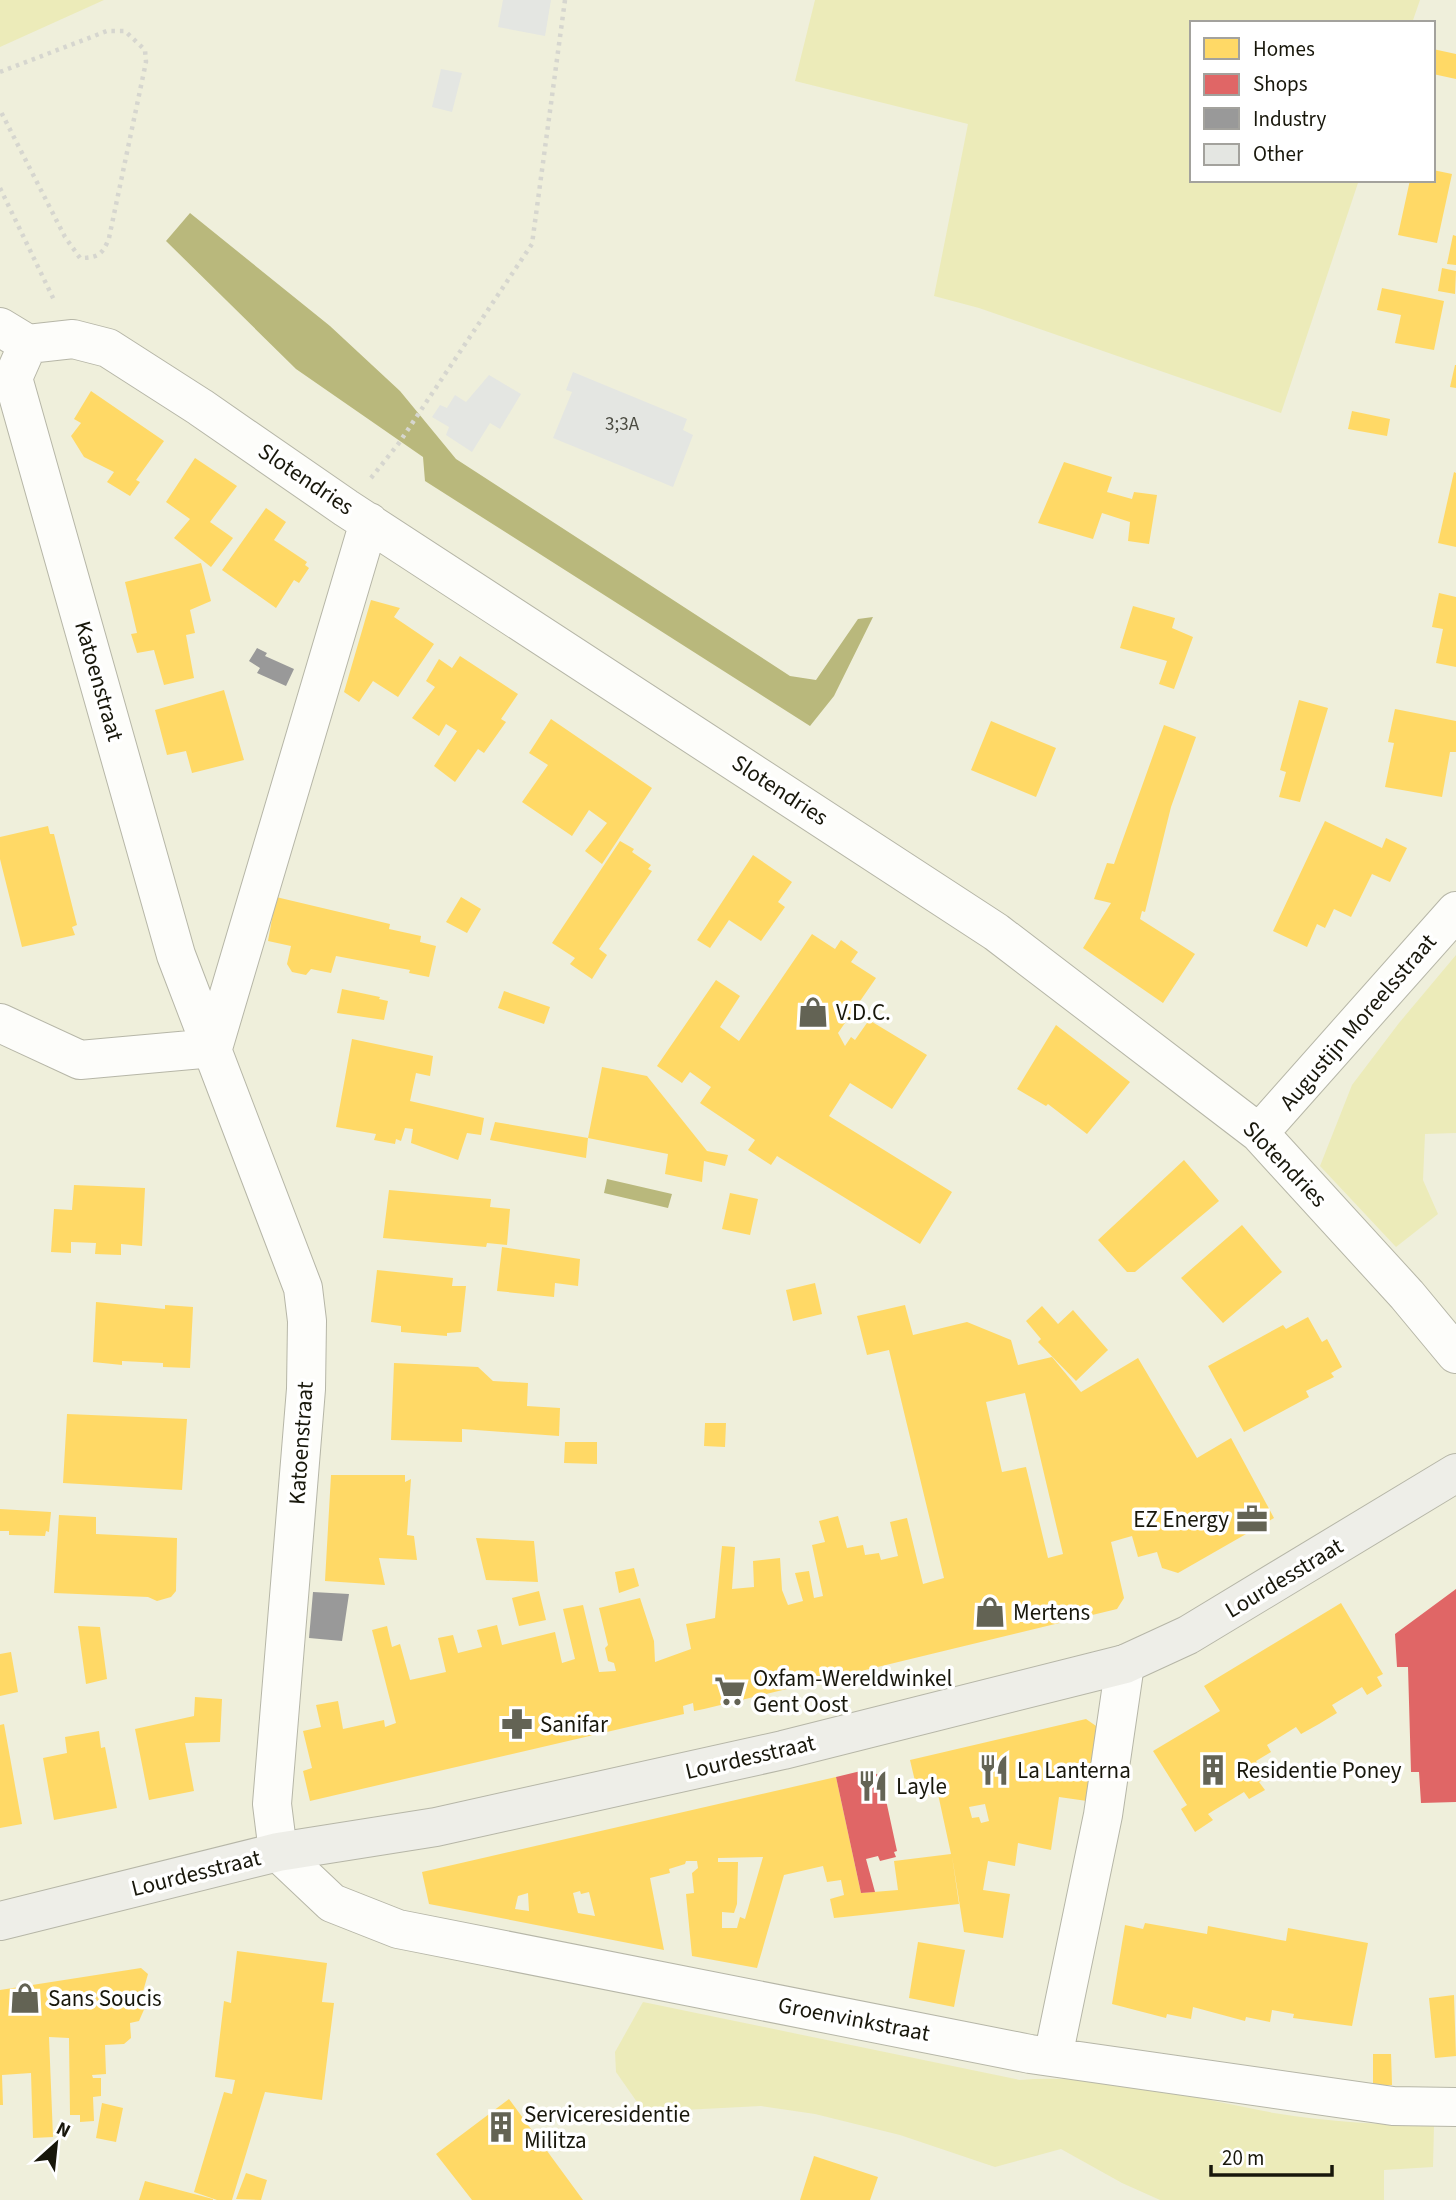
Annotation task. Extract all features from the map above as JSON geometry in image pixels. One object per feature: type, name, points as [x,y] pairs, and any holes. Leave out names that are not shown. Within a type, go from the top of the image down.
[{"type":"street","name":"Slotendries","points":[[14,336],[73,339],[108,348],[996,932],[1259,1133],[1407,1294],[1456,1354]]},
{"type":"street","name":"Katoenstraat","points":[[14,336],[13,378],[176,955],[303,1288],[306,1389],[272,1804],[278,1852]]},
{"type":"street","points":[[0,1023],[80,1060],[213,1048],[369,522]]},
{"type":"street","name":"Augustijn Moreelsstraat","points":[[1259,1133],[1456,911]]},
{"type":"street","name":"Lourdesstraat","points":[[0,1921],[278,1852],[436,1827],[770,1753],[1125,1664],[1188,1635],[1456,1474]]},
{"type":"street","points":[[1053,2057],[1103,1815],[1125,1664]]},
{"type":"street","name":"Groenvinkstraat","points":[[278,1852],[332,1903],[398,1929],[1053,2057],[1393,2106],[1456,2108]]},
{"type":"path","points":[[399,443],[532,244],[565,0]]},
{"type":"path","points":[[0,72],[107,31],[125,31],[145,50],[146,62],[108,237],[103,251],[95,258],[80,258],[65,237],[0,110]]},
{"type":"path","points":[[0,188],[73,339]]},
{"type":"green space","points":[[0,0],[104,0],[0,47]]},
{"type":"green space","points":[[815,0],[1420,0],[1413,21],[1190,21],[1190,182],[1358,182],[1281,413],[979,308],[934,296],[968,124],[795,81]]},
{"type":"green space","points":[[1456,955],[1456,1133],[1425,1134],[1423,1180],[1438,1214],[1396,1247],[1320,1166],[1352,1085]]},
{"type":"green space","points":[[643,2002],[1020,2080],[1115,2083],[1294,2116],[1434,2126],[1433,2167],[1384,2170],[1384,2200],[1160,2200],[1122,2183],[1061,2149],[995,2167],[900,2135],[815,2114],[761,2106],[644,2112],[616,2072],[615,2052]]},
{"type":"shaded area","points":[[190,213],[330,326],[400,391],[456,459],[790,676],[816,680],[858,619],[873,617],[834,696],[810,726],[425,481],[423,457],[296,369],[166,241]]},
{"type":"shaded area","points":[[607,1179],[672,1194],[668,1208],[604,1193]]},
{"type":"building: Homes","points":[[1435,49],[1456,54],[1456,79],[1435,74]]},
{"type":"building: Homes","points":[[1435,170],[1452,174],[1437,243],[1398,235],[1410,182],[1435,182]]},
{"type":"building: Homes","points":[[1453,235],[1456,236],[1456,265],[1447,264]]},
{"type":"building: Homes","points":[[1442,268],[1456,271],[1455,294],[1438,291]]},
{"type":"building: Homes","points":[[1382,288],[1444,301],[1434,350],[1395,343],[1401,315],[1377,310]]},
{"type":"building: Homes","points":[[1456,365],[1456,388],[1450,387]]},
{"type":"building: Homes","points":[[91,391],[164,441],[136,480],[140,482],[130,496],[107,482],[114,472],[84,457],[71,436],[81,423],[74,419]]},
{"type":"building: Homes","points":[[1352,411],[1390,419],[1387,436],[1348,429]]},
{"type":"building: Homes","points":[[195,458],[237,486],[210,522],[233,538],[211,567],[174,538],[190,519],[166,502]]},
{"type":"building: Homes","points":[[1064,462],[1112,477],[1107,492],[1132,499],[1134,492],[1157,495],[1149,544],[1128,541],[1130,522],[1102,513],[1093,539],[1038,523]]},
{"type":"building: Homes","points":[[1454,472],[1456,473],[1456,547],[1438,543]]},
{"type":"building: Homes","points":[[266,508],[286,522],[274,540],[307,562],[305,565],[309,568],[299,583],[294,580],[276,608],[222,570]]},
{"type":"building: Homes","points":[[201,563],[211,601],[190,610],[195,633],[186,635],[194,678],[164,685],[154,650],[137,653],[131,634],[137,633],[125,582]]},
{"type":"building: Homes","points":[[1439,593],[1456,597],[1456,667],[1436,663],[1443,629],[1432,627]]},
{"type":"building: Homes","points":[[371,600],[400,608],[394,617],[434,644],[398,697],[373,681],[359,702],[344,692]]},
{"type":"building: Homes","points":[[1133,606],[1175,618],[1172,628],[1193,637],[1174,689],[1159,684],[1167,661],[1120,648]]},
{"type":"building: Homes","points":[[460,656],[518,694],[501,719],[506,722],[484,753],[478,749],[455,782],[434,766],[457,731],[446,724],[439,736],[412,718],[435,687],[426,681],[439,659],[452,668]]},
{"type":"building: Homes","points":[[224,690],[244,760],[192,773],[186,751],[167,755],[155,710]]},
{"type":"building: Homes","points":[[1299,700],[1328,708],[1300,802],[1279,797],[1286,772],[1280,770]]},
{"type":"building: Homes","points":[[1395,709],[1456,721],[1456,752],[1450,752],[1442,797],[1385,787],[1394,743],[1388,742]]},
{"type":"building: Homes","points":[[551,719],[652,788],[602,864],[585,851],[607,823],[589,810],[572,836],[522,802],[548,765],[529,753]]},
{"type":"building: Homes","points":[[991,721],[1056,748],[1036,797],[971,770]]},
{"type":"building: Homes","points":[[1164,725],[1196,737],[1171,807],[1145,912],[1142,911],[1140,919],[1195,954],[1163,1003],[1083,948],[1111,903],[1094,899],[1107,863],[1114,864]]},
{"type":"building: Homes","points":[[1325,821],[1382,848],[1386,838],[1407,848],[1390,882],[1372,874],[1351,917],[1334,909],[1325,928],[1317,924],[1307,947],[1273,931]]},
{"type":"building: Homes","points":[[48,826],[50,834],[54,834],[77,925],[72,927],[75,935],[22,947],[0,859],[0,837]]},
{"type":"building: Homes","points":[[620,841],[634,849],[632,852],[651,865],[648,869],[652,871],[599,949],[607,955],[592,979],[570,964],[575,958],[552,943]]},
{"type":"building: Homes","points":[[753,855],[792,882],[778,902],[785,907],[761,941],[729,920],[710,948],[697,940]]},
{"type":"building: Homes","points":[[276,897],[390,924],[389,929],[421,936],[420,942],[436,946],[429,977],[409,973],[410,970],[336,956],[331,973],[311,969],[306,975],[292,972],[287,964],[291,946],[268,941]]},
{"type":"building: Homes","points":[[461,897],[481,909],[467,933],[446,922]]},
{"type":"building: Homes","points":[[812,934],[835,949],[841,940],[858,952],[851,962],[876,978],[838,1033],[845,1046],[851,1037],[855,1040],[869,1020],[927,1055],[892,1109],[850,1083],[829,1116],[952,1192],[920,1244],[777,1156],[771,1165],[748,1150],[755,1140],[700,1103],[711,1087],[690,1072],[682,1083],[657,1066],[716,980],[740,996],[720,1027],[739,1041]]},
{"type":"building: Homes","points":[[342,989],[388,1001],[384,1020],[337,1013]]},
{"type":"building: Homes","points":[[504,991],[550,1007],[544,1024],[498,1008]]},
{"type":"building: Homes","points":[[1056,1025],[1130,1082],[1087,1134],[1048,1104],[1046,1106],[1017,1089]]},
{"type":"building: Homes","points":[[352,1039],[433,1056],[430,1076],[416,1073],[410,1101],[484,1118],[481,1135],[467,1133],[458,1160],[411,1143],[413,1129],[405,1128],[401,1141],[396,1139],[395,1144],[374,1140],[376,1134],[336,1127]]},
{"type":"building: Homes","points":[[602,1067],[647,1076],[707,1151],[728,1155],[725,1166],[704,1161],[702,1182],[665,1174],[668,1154],[588,1138]]},
{"type":"building: Homes","points":[[495,1122],[588,1138],[586,1158],[490,1140]]},
{"type":"building: Homes","points":[[1184,1160],[1219,1201],[1135,1272],[1127,1272],[1098,1240]]},
{"type":"building: Homes","points":[[74,1185],[145,1188],[142,1246],[121,1244],[121,1255],[95,1254],[96,1243],[71,1242],[71,1253],[51,1252],[54,1209],[72,1210]]},
{"type":"building: Homes","points":[[389,1190],[491,1199],[490,1207],[510,1209],[507,1245],[487,1243],[486,1247],[383,1238]]},
{"type":"building: Homes","points":[[730,1193],[758,1199],[750,1235],[722,1229]]},
{"type":"building: Homes","points":[[1242,1225],[1282,1272],[1223,1323],[1181,1278]]},
{"type":"building: Homes","points":[[502,1247],[580,1259],[578,1286],[555,1283],[554,1297],[497,1291]]},
{"type":"building: Homes","points":[[377,1270],[453,1278],[452,1286],[466,1286],[461,1332],[447,1333],[447,1336],[401,1332],[401,1326],[371,1322]]},
{"type":"building: Homes","points":[[815,1283],[822,1314],[793,1321],[786,1290]]},
{"type":"building: Homes","points":[[96,1302],[165,1309],[165,1305],[193,1307],[190,1368],[163,1367],[163,1363],[122,1361],[122,1365],[93,1362]]},
{"type":"building: Homes","points":[[905,1305],[913,1335],[967,1322],[1011,1340],[1018,1365],[1052,1357],[1081,1392],[1138,1358],[1197,1458],[1231,1438],[1274,1518],[1178,1573],[1162,1568],[1157,1552],[1138,1557],[1132,1536],[1111,1542],[1124,1598],[1117,1609],[704,1709],[694,1711],[693,1703],[683,1706],[684,1714],[310,1801],[303,1771],[312,1768],[303,1731],[321,1727],[316,1705],[338,1701],[343,1729],[384,1720],[385,1727],[396,1723],[372,1630],[387,1626],[392,1647],[400,1644],[410,1680],[446,1672],[438,1638],[453,1635],[458,1653],[482,1647],[477,1630],[497,1625],[502,1645],[555,1632],[562,1663],[575,1659],[563,1609],[583,1605],[599,1672],[616,1671],[614,1663],[608,1661],[605,1648],[608,1645],[599,1608],[640,1598],[654,1641],[655,1662],[691,1649],[686,1624],[715,1618],[722,1546],[735,1547],[732,1589],[754,1587],[753,1561],[780,1558],[782,1590],[788,1605],[803,1601],[795,1573],[809,1571],[814,1598],[823,1596],[812,1545],[825,1542],[819,1521],[838,1516],[847,1548],[863,1545],[865,1555],[879,1553],[881,1560],[898,1556],[890,1522],[907,1518],[923,1584],[944,1578],[889,1350],[867,1355],[857,1316]],"holes":[[[1025,1393],[1063,1554],[1048,1558],[1026,1467],[1002,1472],[986,1402]]]},
{"type":"building: Homes","points":[[1042,1306],[1058,1324],[1073,1310],[1108,1350],[1076,1381],[1038,1342],[1041,1339],[1026,1321]]},
{"type":"building: Homes","points":[[1308,1317],[1322,1342],[1327,1339],[1342,1367],[1331,1373],[1334,1377],[1306,1391],[1309,1397],[1244,1432],[1208,1366],[1283,1325],[1286,1329]]},
{"type":"building: Homes","points":[[394,1363],[478,1367],[493,1381],[528,1383],[527,1406],[560,1408],[559,1436],[462,1429],[462,1442],[391,1440]]},
{"type":"building: Homes","points":[[67,1414],[187,1419],[182,1490],[63,1483]]},
{"type":"building: Homes","points":[[705,1423],[726,1423],[725,1447],[704,1446]]},
{"type":"building: Homes","points":[[565,1442],[597,1442],[597,1464],[564,1463]]},
{"type":"building: Homes","points":[[331,1475],[405,1475],[405,1482],[411,1479],[407,1535],[414,1536],[417,1560],[379,1558],[385,1585],[325,1581]]},
{"type":"building: Homes","points":[[0,1509],[51,1512],[49,1532],[46,1531],[45,1536],[9,1535],[9,1531],[0,1531]]},
{"type":"building: Homes","points":[[59,1515],[96,1517],[96,1534],[177,1538],[176,1591],[171,1597],[157,1601],[148,1597],[54,1593]]},
{"type":"building: Homes","points":[[476,1538],[534,1541],[538,1582],[486,1580]]},
{"type":"building: Homes","points":[[634,1568],[639,1586],[619,1593],[615,1572]]},
{"type":"building: Homes","points":[[539,1591],[546,1620],[519,1626],[512,1598]]},
{"type":"building: Homes","points":[[1341,1603],[1383,1674],[1377,1677],[1382,1686],[1367,1695],[1362,1687],[1332,1705],[1337,1713],[1319,1724],[1301,1734],[1296,1727],[1267,1745],[1271,1752],[1256,1761],[1266,1778],[1259,1782],[1265,1790],[1249,1799],[1244,1792],[1208,1814],[1213,1820],[1195,1832],[1181,1809],[1187,1805],[1153,1751],[1220,1711],[1204,1686]]},
{"type":"building: Homes","points":[[78,1626],[100,1627],[107,1679],[86,1684]]},
{"type":"building: Homes","points":[[11,1652],[18,1692],[0,1696],[0,1654]]},
{"type":"building: Homes","points":[[195,1697],[222,1699],[220,1742],[185,1743],[194,1791],[149,1800],[135,1729],[194,1716]]},
{"type":"building: Homes","points":[[1086,1719],[1099,1728],[1087,1801],[1059,1797],[1051,1850],[1018,1843],[1015,1866],[988,1861],[983,1890],[1010,1894],[1003,1938],[964,1932],[952,1856],[959,1904],[872,1914],[834,1918],[830,1899],[844,1895],[841,1880],[827,1882],[823,1866],[784,1875],[757,1968],[692,1956],[686,1894],[694,1893],[692,1873],[698,1868],[697,1861],[686,1861],[685,1864],[669,1869],[670,1873],[650,1878],[664,1950],[429,1904],[422,1872],[836,1777],[861,1893],[898,1890],[894,1861],[951,1854],[938,1794],[919,1798],[910,1760]],"holes":[[[985,1804],[989,1821],[981,1823],[979,1817],[972,1818],[969,1807]],[[763,1857],[745,1919],[740,1917],[737,1928],[722,1928],[722,1912],[734,1913],[737,1904],[738,1862],[718,1862],[718,1858]],[[589,1892],[595,1916],[578,1913],[573,1893]],[[528,1893],[529,1911],[515,1909],[518,1896]]]},
{"type":"building: Homes","points":[[4,1724],[22,1824],[0,1828],[0,1725]]},
{"type":"building: Homes","points":[[99,1731],[101,1748],[105,1747],[117,1808],[54,1820],[43,1758],[67,1753],[65,1737]]},
{"type":"building: Homes","points":[[1145,1923],[1207,1934],[1208,1926],[1286,1941],[1288,1928],[1368,1943],[1352,2026],[1293,2018],[1294,2014],[1272,2010],[1270,2022],[1246,2017],[1245,2021],[1193,2007],[1191,2019],[1167,2014],[1166,2018],[1112,2004],[1125,1925],[1143,1929]]},
{"type":"building: Homes","points":[[918,1942],[965,1950],[954,2007],[909,1998]]},
{"type":"building: Homes","points":[[237,1951],[327,1963],[322,2002],[334,2003],[322,2100],[265,2092],[232,2200],[217,2200],[194,2192],[224,2092],[232,2094],[235,2080],[215,2077],[224,2001],[231,2003]]},
{"type":"building: Homes","points":[[141,1968],[148,1974],[140,2002],[146,2005],[139,2021],[130,2023],[131,2038],[124,2044],[105,2045],[106,2074],[92,2075],[93,2078],[101,2078],[101,2096],[93,2097],[94,2121],[80,2122],[80,2115],[70,2115],[69,2038],[49,2037],[53,2137],[33,2138],[31,2073],[2,2075],[3,2105],[0,2105],[0,1990]]},
{"type":"building: Homes","points":[[1454,1995],[1456,2056],[1435,2058],[1429,1998]]},
{"type":"building: Homes","points":[[1373,2054],[1391,2054],[1392,2085],[1373,2085]]},
{"type":"building: Homes","name":"Serviceresidentie Militza","points":[[509,2099],[583,2200],[472,2200],[436,2154]]},
{"type":"building: Homes","points":[[102,2103],[123,2108],[116,2142],[96,2138]]},
{"type":"building: Homes","points":[[814,2156],[878,2177],[870,2200],[800,2200]]},
{"type":"building: Homes","points":[[246,2173],[267,2180],[261,2200],[236,2199]]},
{"type":"building: Homes","points":[[145,2181],[213,2199],[213,2200],[139,2200]]},
{"type":"building: Shops","points":[[1456,1589],[1456,1802],[1421,1803],[1419,1772],[1411,1772],[1408,1667],[1397,1667],[1395,1634]]},
{"type":"building: Shops","points":[[869,1769],[881,1777],[897,1851],[894,1852],[896,1857],[880,1861],[878,1856],[866,1859],[875,1892],[861,1893],[836,1777]]},
{"type":"building: Industry","points":[[257,648],[267,653],[265,656],[294,669],[286,686],[257,673],[260,668],[249,661]]},
{"type":"building: Industry","points":[[313,1592],[349,1594],[342,1641],[309,1638]]},
{"type":"building: Other","points":[[503,0],[551,0],[545,36],[498,27]]},
{"type":"building: Other","points":[[441,69],[462,73],[452,112],[432,107]]},
{"type":"building: Other","points":[[573,372],[687,419],[683,430],[693,435],[673,487],[553,438],[572,392],[566,390]]},
{"type":"building: Other","points":[[489,375],[521,394],[500,429],[490,423],[472,452],[446,435],[449,427],[432,417],[440,405],[447,408],[455,395],[466,402]]},
{"type":"place","name":"V.D.C.","points":[[813,1012]]},
{"type":"place","name":"EZ Energy","points":[[1252,1519]]},
{"type":"place","name":"Mertens","points":[[990,1612]]},
{"type":"place","name":"Oxfam-Wereldwinkel Gent Oost","points":[[730,1691]]},
{"type":"place","name":"Sanifar","points":[[517,1724]]},
{"type":"place","name":"La Lanterna","points":[[994,1770]]},
{"type":"place","name":"Residentie Poney","points":[[1213,1770]]},
{"type":"place","name":"Layle","points":[[873,1786]]},
{"type":"place","name":"Sans Soucis","points":[[25,1998]]},
{"type":"place","name":"Serviceresidentie Militza","points":[[501,2127]]}]
